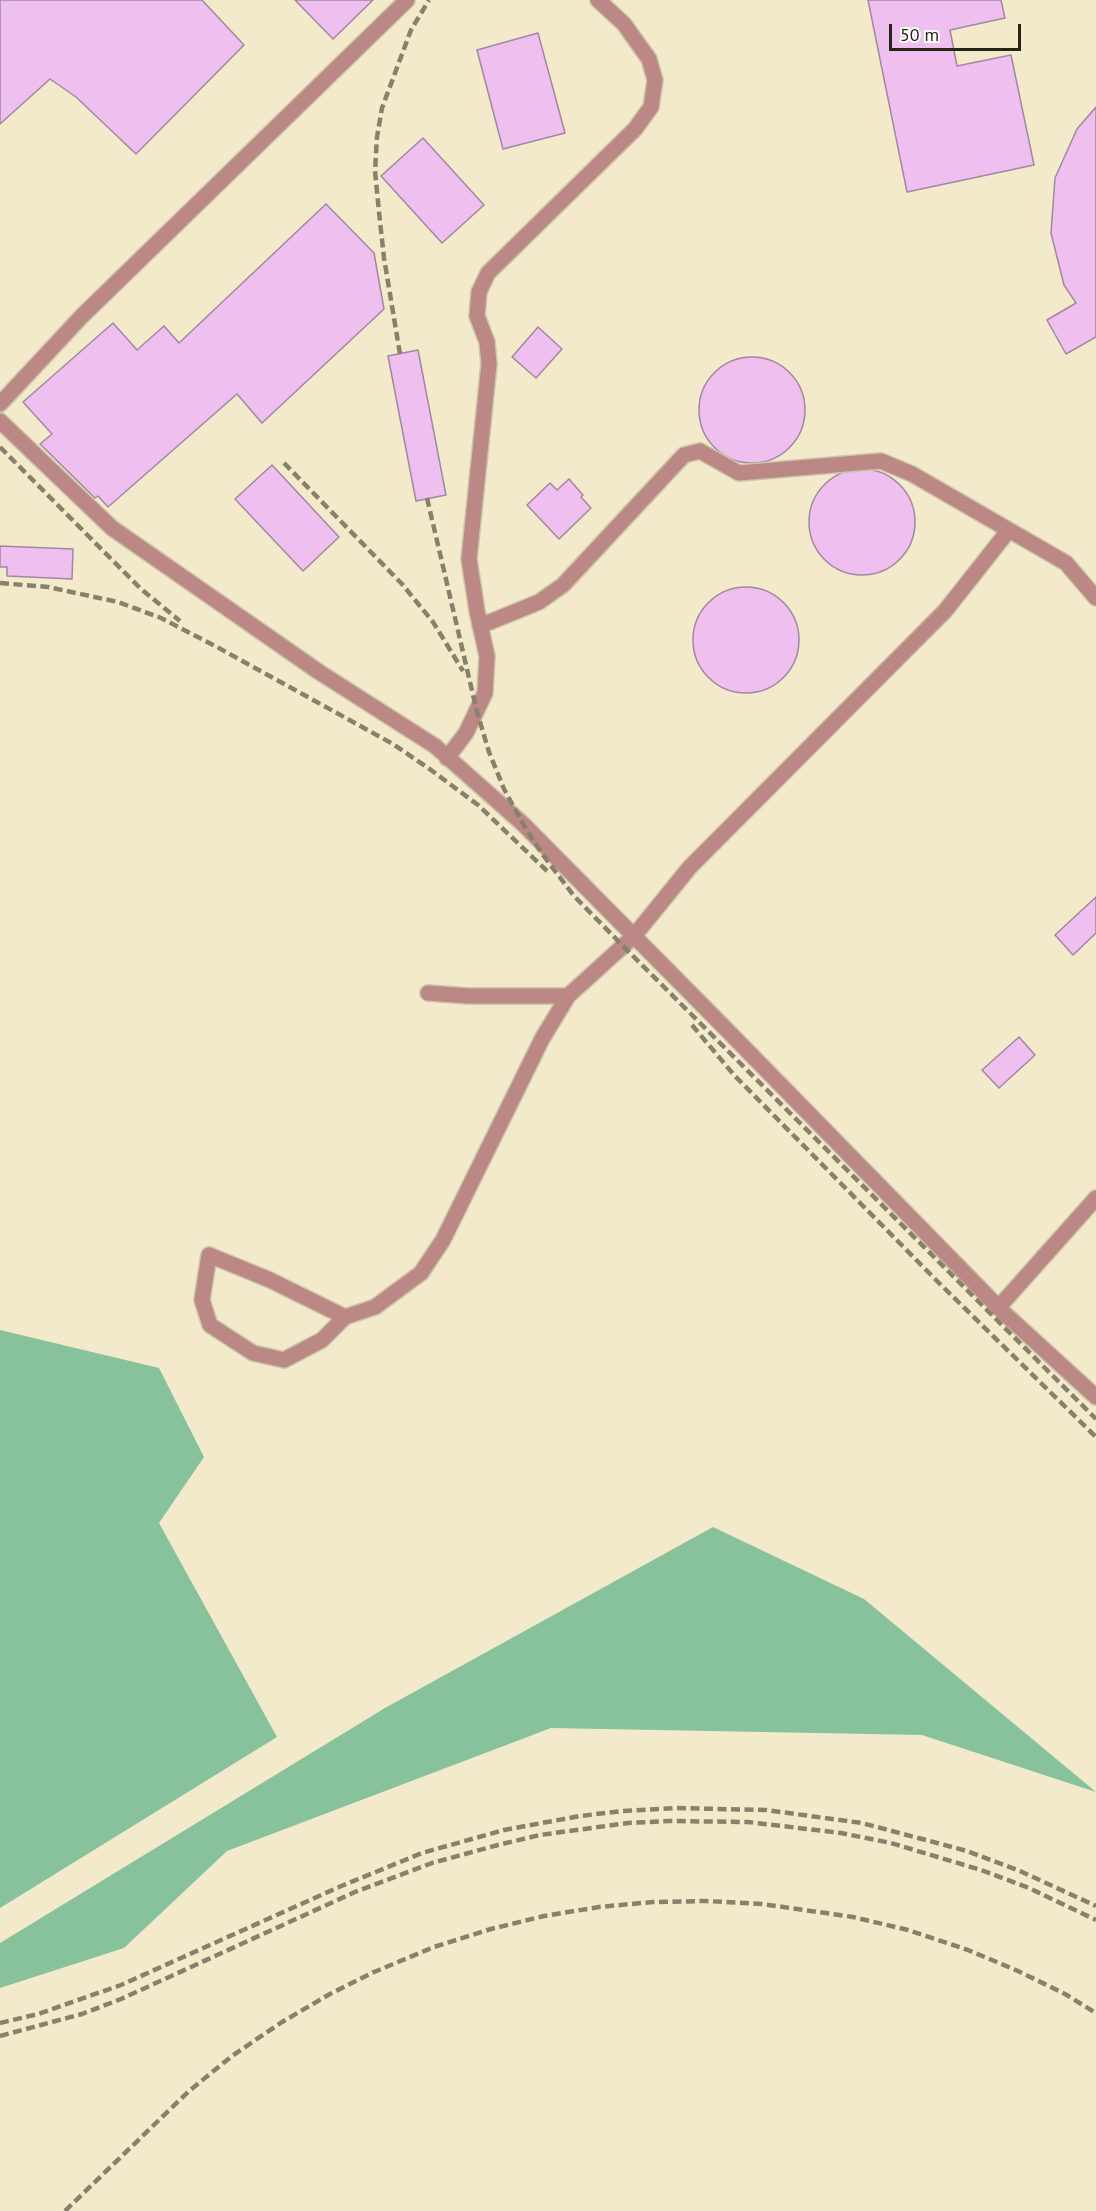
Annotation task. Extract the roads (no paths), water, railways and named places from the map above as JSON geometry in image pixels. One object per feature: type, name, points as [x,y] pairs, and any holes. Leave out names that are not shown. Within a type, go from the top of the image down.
[{"type":"lane","points":[[0,404],[82,316],[407,0]]},
{"type":"lane","points":[[447,758],[466,733],[485,693],[487,656],[469,559],[489,364],[487,342],[477,316],[479,292],[488,273],[635,129],[651,106],[655,80],[649,59],[624,24],[598,0]]},
{"type":"lane","points":[[0,421],[112,528],[320,672],[435,746],[523,824],[998,1308],[1096,1397]]},
{"type":"lane","points":[[480,626],[539,602],[563,585],[684,454],[700,451],[740,473],[881,461],[912,474],[1066,563],[1096,598]]},
{"type":"lane","points":[[345,1317],[270,1280],[208,1256],[202,1300],[210,1325],[253,1353],[284,1360],[322,1340],[345,1317],[375,1307],[421,1274],[448,1230],[542,1039],[568,996],[634,936],[690,867],[945,611],[1009,530]]},
{"type":"lane","points":[[428,993],[468,996],[568,996]]},
{"type":"lane","points":[[998,1308],[1096,1198]]},
{"type":"railway","points":[[400,354],[379,212],[375,171],[377,137],[382,108],[411,30],[429,0]]},
{"type":"railway","points":[[0,447],[141,589],[180,621]]},
{"type":"railway","points":[[284,463],[402,584],[433,622],[463,671]]},
{"type":"railway","points":[[427,498],[477,712],[489,752],[504,789],[543,855],[574,896],[624,947],[1096,1419]]},
{"type":"railway","points":[[0,583],[48,587],[118,602],[161,618],[217,647],[393,744],[478,805],[547,871]]},
{"type":"railway","points":[[692,1025],[734,1075],[938,1282],[1096,1437]]},
{"type":"railway","points":[[0,2023],[38,2014],[121,1985],[339,1887],[422,1853],[504,1830],[580,1816],[623,1811],[675,1808],[766,1810],[862,1823],[967,1851],[1020,1871],[1096,1906]]},
{"type":"railway","points":[[0,2036],[82,2014],[121,1999],[355,1892],[432,1863],[540,1835],[628,1823],[748,1822],[841,1833],[891,1843],[981,1870],[1029,1888],[1096,1920]]},
{"type":"railway","points":[[65,2211],[189,2091],[232,2056],[282,2022],[374,1972],[434,1947],[491,1929],[544,1916],[599,1907],[653,1902],[706,1901],[762,1904],[853,1917],[908,1930],[968,1950],[1065,1994],[1096,2013]]}]
